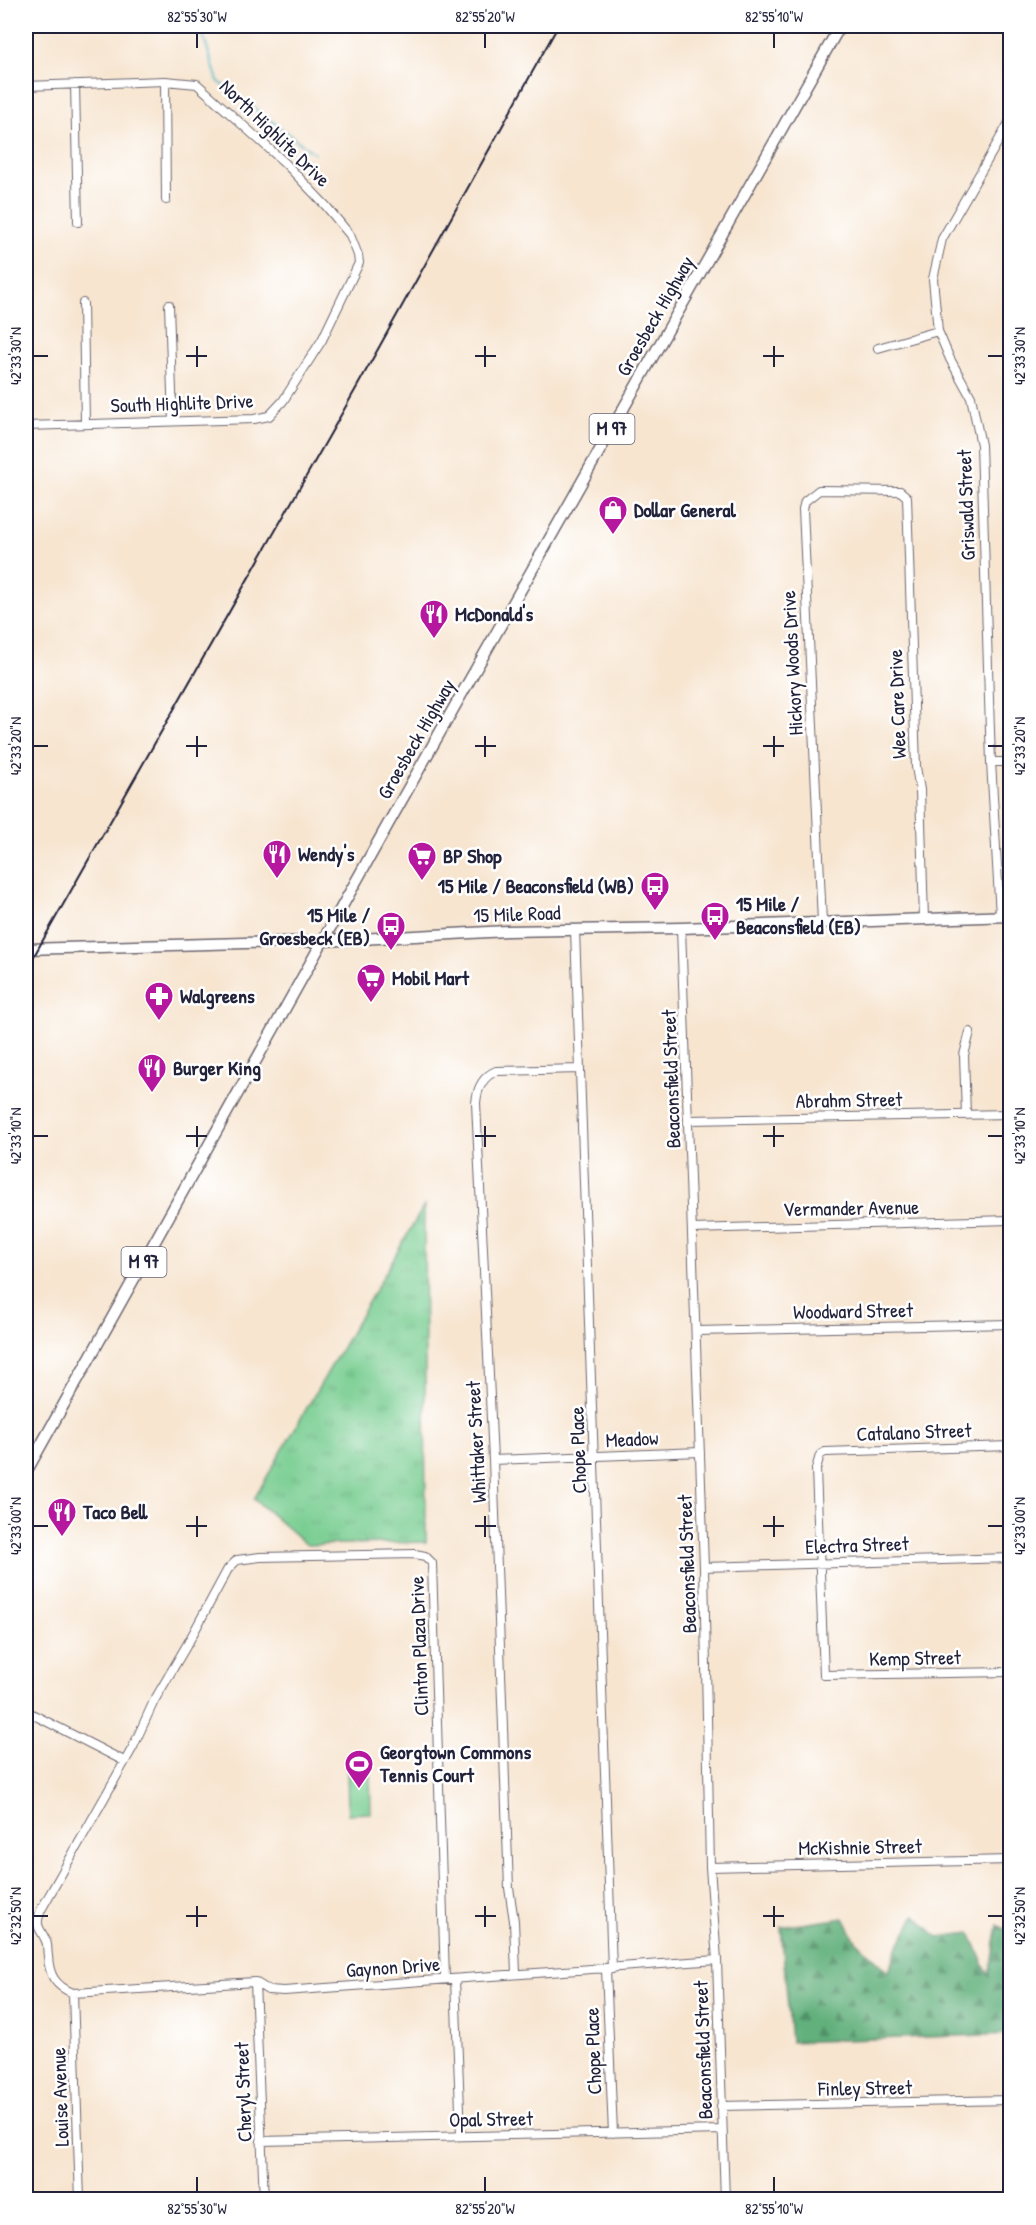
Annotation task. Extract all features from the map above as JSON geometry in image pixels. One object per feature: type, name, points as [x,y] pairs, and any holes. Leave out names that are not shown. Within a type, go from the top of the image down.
[{"type":"main road","name":"Groesbeck Highway","points":[[26,1472],[840,26]]},
{"type":"main road","name":"15 Mile Road","points":[[26,949],[323,941],[507,931],[681,928],[1005,916]]},
{"type":"street","name":"North Highlite Drive","points":[[26,86],[165,81],[192,82],[204,88],[285,163],[343,226],[355,245],[359,263]]},
{"type":"street","points":[[165,81],[166,200]]},
{"type":"street","points":[[75,84],[78,222]]},
{"type":"street","name":"Griswald Street","points":[[1005,916],[991,762],[979,429],[971,397],[938,331],[933,279],[942,239],[1011,121]]},
{"type":"street","name":"South Highlite Drive","points":[[26,426],[269,416],[283,400],[321,340],[359,263]]},
{"type":"street","points":[[83,303],[85,423]]},
{"type":"street","points":[[169,305],[173,421]]},
{"type":"street","points":[[878,348],[938,331]]},
{"type":"street","name":"Hickory Woods Drive","points":[[822,922],[803,509],[805,501],[819,490],[900,491]]},
{"type":"street","name":"Wee Care Drive","points":[[900,491],[907,497],[916,767],[920,790],[924,920]]},
{"type":"street","points":[[991,762],[1011,762]]},
{"type":"street","name":"Beaconsfield Street","points":[[681,928],[697,1331],[710,1867],[717,1960],[724,2199]]},
{"type":"street","name":"Chope Place","points":[[575,930],[595,1457],[613,2133]]},
{"type":"street","points":[[966,1114],[964,1054],[970,1032]]},
{"type":"street","name":"Whittaker Street","points":[[516,1974],[510,1888],[477,1095],[486,1077],[496,1071],[579,1069]]},
{"type":"street","name":"Abrahm Street","points":[[689,1120],[1011,1114]]},
{"type":"street","name":"Vermander Avenue","points":[[692,1229],[1011,1221]]},
{"type":"street","name":"Woodward Street","points":[[697,1331],[1011,1324]]},
{"type":"street","name":"Catalano Street","points":[[819,1563],[816,1469],[820,1455],[832,1451],[1011,1446]]},
{"type":"street","name":"Meadow","points":[[493,1460],[700,1452]]},
{"type":"street","name":"Clinton Plaza Drive","points":[[73,1993],[57,1984],[49,1971],[46,1942],[38,1928],[38,1916],[124,1761],[154,1701],[233,1563],[260,1557],[415,1554],[430,1559],[433,1567],[444,1979]]},
{"type":"street","name":"Electra Street","points":[[704,1567],[1011,1558]]},
{"type":"street","name":"Kemp Street","points":[[819,1563],[823,1672],[827,1676],[1011,1672]]},
{"type":"street","points":[[26,1711],[124,1761]]},
{"type":"street","name":"McKishnie Street","points":[[710,1867],[1011,1860]]},
{"type":"street","name":"Gaynon Drive","points":[[73,1993],[255,1983],[268,1990],[284,1991],[717,1960]]},
{"type":"street","points":[[455,1979],[460,2136]]},
{"type":"street","name":"Cheryl Street","points":[[255,1983],[264,2199]]},
{"type":"street","name":"Louise Avenue","points":[[73,1993],[80,2199]]},
{"type":"street","name":"Finley Street","points":[[721,2106],[1011,2100]]},
{"type":"street","name":"Opal Street","points":[[261,2141],[721,2130]]},
{"type":"green space","points":[[424,1206],[426,1542],[307,1545],[254,1499]]},
{"type":"green space","name":"Georgtown Commons Tennis Court","points":[[347,1768],[370,1768],[371,1813],[348,1814]]},
{"type":"green space","points":[[915,1915],[938,1937],[970,1933],[989,1976],[998,1925],[1010,1932],[1010,2034],[791,2042],[781,1927],[844,1918],[856,1941],[889,1972],[895,1952]]},
{"type":"waterway","points":[[200,26],[218,81],[315,154]]},
{"type":"railway","points":[[26,970],[358,385],[558,26]]},
{"type":"place","name":"Dollar General","points":[[613,536]]},
{"type":"place","name":"McDonald's","points":[[434,640]]},
{"type":"place","name":"Wendy's","points":[[277,880]]},
{"type":"place","name":"BP Shop","points":[[422,882]]},
{"type":"place","name":"15 Mile / Beaconsfield (WB)","points":[[655,912]]},
{"type":"place","name":"15 Mile / Beaconsfield (EB)","points":[[715,942]]},
{"type":"place","name":"15 Mile / Groesbeck (EB)","points":[[391,952]]},
{"type":"place","name":"Mobil Mart","points":[[371,1004]]},
{"type":"place","name":"Walgreens","points":[[159,1022]]},
{"type":"place","name":"Burger King","points":[[152,1094]]},
{"type":"place","name":"Taco Bell","points":[[62,1538]]},
{"type":"place","name":"Georgtown Commons Tennis Court","points":[[359,1790]]}]
